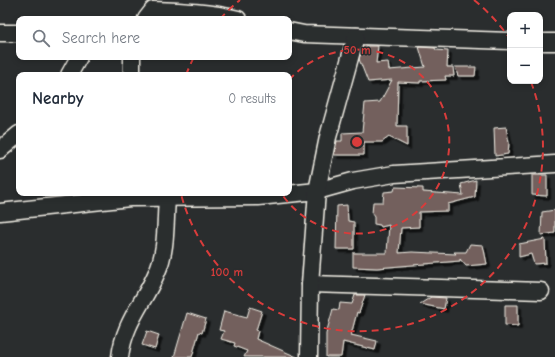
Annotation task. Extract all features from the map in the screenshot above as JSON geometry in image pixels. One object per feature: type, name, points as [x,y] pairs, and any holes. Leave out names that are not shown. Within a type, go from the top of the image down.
[{"type":"street","points":[[152,10],[190,11],[227,16]]},
{"type":"street","points":[[292,32],[304,34],[507,42]]},
{"type":"street","points":[[0,33],[16,33]]},
{"type":"street","points":[[309,357],[310,284],[317,191],[328,137],[356,36]]},
{"type":"street","points":[[543,42],[555,42]]},
{"type":"street","points":[[71,72],[77,60]]},
{"type":"street","points":[[132,60],[132,72]]},
{"type":"street","points":[[0,150],[16,137]]},
{"type":"street","points":[[292,194],[317,191],[353,181],[394,174],[555,164]]},
{"type":"street","points":[[0,212],[130,196],[167,199],[268,196]]},
{"type":"street","points":[[120,357],[126,328],[159,265],[163,251],[167,199]]},
{"type":"street","points":[[310,284],[541,291]]},
{"type":"building","points":[[363,46],[378,46],[376,63],[388,62],[389,70],[425,67],[419,47],[448,51],[447,67],[453,67],[454,76],[445,76],[446,80],[420,81],[420,83],[398,82],[397,126],[407,126],[407,146],[389,137],[382,142],[364,142],[364,155],[334,155],[337,141],[342,141],[342,133],[362,132],[365,103],[380,102],[392,80],[368,82],[359,59]]},
{"type":"building","points":[[455,67],[476,67],[475,76],[458,76]]},
{"type":"building","points":[[506,127],[509,143],[508,154],[495,156],[494,128]]},
{"type":"building","points":[[532,175],[547,175],[547,196],[532,195]]},
{"type":"building","points":[[476,180],[475,197],[448,204],[448,211],[419,212],[419,227],[401,228],[399,253],[412,252],[456,254],[454,252],[466,252],[470,244],[483,245],[487,264],[466,266],[460,259],[460,261],[377,268],[353,267],[353,253],[387,253],[389,225],[381,227],[380,225],[374,224],[374,217],[372,214],[373,202],[383,202],[384,192],[394,191],[395,187],[423,188],[423,192],[463,195],[461,184]]},
{"type":"building","points":[[347,205],[348,221],[354,222],[354,249],[336,249],[337,206]]},
{"type":"building","points":[[555,210],[555,233],[541,235],[542,212]]},
{"type":"building","points":[[545,239],[546,263],[534,264],[531,254],[519,257],[519,244]]},
{"type":"building","points":[[355,295],[365,295],[359,313],[357,312],[351,335],[377,341],[375,350],[343,342],[341,357],[326,357],[326,334],[333,309],[339,310],[340,303],[352,304]]},
{"type":"building","points":[[431,297],[446,298],[444,309],[420,304]]},
{"type":"building","points":[[505,305],[518,305],[518,326],[505,325]]},
{"type":"building","points":[[250,307],[262,311],[256,330],[258,331],[256,339],[297,357],[244,357],[247,351],[234,346],[235,343],[221,339],[224,331],[219,330],[224,311],[247,317]]},
{"type":"building","points":[[187,313],[206,319],[202,333],[199,332],[192,357],[174,357]]},
{"type":"building","points":[[147,331],[159,335],[155,349],[142,345]]}]
